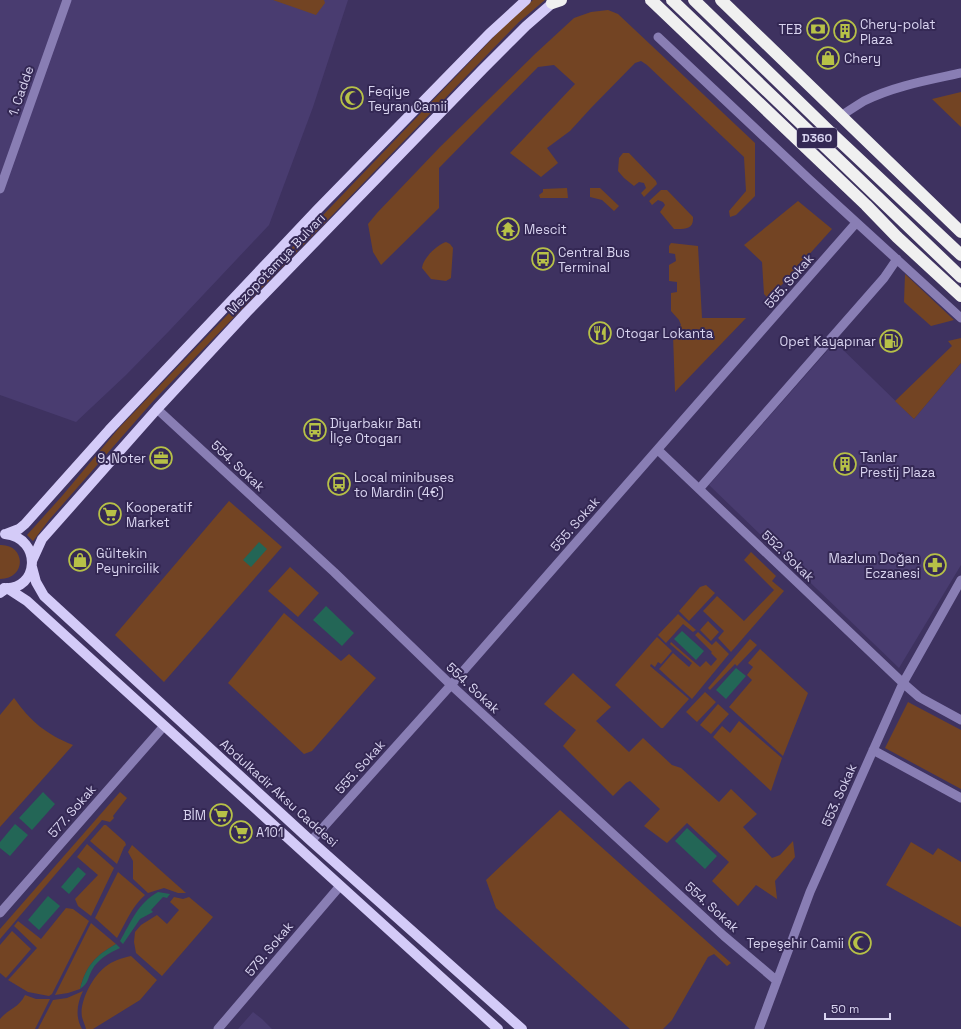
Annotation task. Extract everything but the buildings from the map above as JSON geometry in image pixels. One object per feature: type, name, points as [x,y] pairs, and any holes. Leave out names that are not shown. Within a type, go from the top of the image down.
[{"type":"highway","points":[[651,0],[860,199],[897,237],[961,296]]},
{"type":"highway","name":"D360","points":[[672,0],[961,277]]},
{"type":"highway","name":"D360","points":[[694,0],[827,129],[961,255]]},
{"type":"highway","points":[[721,0],[961,232]]},
{"type":"main road","name":"Mezopotamya Bulvarı","points":[[3,535],[19,529],[25,524],[114,424],[312,216],[489,34],[526,0]]},
{"type":"main road","name":"Mezopotamya Bulvarı","points":[[2,590],[14,587],[26,579],[42,539],[157,409],[248,312],[478,74],[526,26],[557,1]]},
{"type":"main road","name":"Abdulkadir Aksu Caddesi","points":[[3,535],[14,536],[27,546],[31,553],[36,582],[44,596],[311,841],[522,1029]]},
{"type":"main road","points":[[2,590],[24,598],[498,1029]]},
{"type":"street","name":"1. Cadde","points":[[0,189],[67,0]]},
{"type":"street","points":[[658,37],[856,223],[961,318]]},
{"type":"street","points":[[841,116],[863,102],[880,94],[911,84],[961,72]]},
{"type":"street","name":"555. Sokak","points":[[311,841],[451,685],[856,223]]},
{"type":"street","points":[[699,489],[884,278],[897,259]]},
{"type":"street","name":"554. Sokak","points":[[157,409],[334,572],[451,685],[724,936],[777,981]]},
{"type":"street","name":"552. Sokak","points":[[658,450],[902,683],[919,697],[961,720]]},
{"type":"street","name":"553. Sokak","points":[[759,1029],[810,892],[902,683],[961,580]]},
{"type":"street","name":"577. Sokak","points":[[0,913],[164,726]]},
{"type":"street","points":[[873,750],[961,798]]},
{"type":"street","name":"579. Sokak","points":[[218,1029],[340,886]]},
{"type":"shaded area","points":[[0,0],[348,0],[313,107],[269,225],[126,375],[76,422],[0,395]]},
{"type":"shaded area","points":[[273,0],[324,0],[325,3],[316,15]]},
{"type":"shaded area","points":[[533,0],[545,0],[519,22],[155,399],[49,520],[33,541],[27,535],[119,428],[509,21]]},
{"type":"shaded area","points":[[608,10],[618,14],[755,143],[755,196],[736,215],[730,217],[729,211],[746,191],[744,157],[641,61],[635,63],[570,131],[547,148],[558,163],[541,177],[510,153],[575,84],[554,65],[538,67],[439,168],[439,208],[381,265],[373,252],[368,224],[377,213],[440,147],[574,18],[591,12]]},
{"type":"shaded area","points":[[961,92],[961,127],[932,99]]},
{"type":"shaded area","points":[[623,153],[629,153],[656,181],[657,184],[644,197],[641,193],[646,188],[644,183],[639,182],[634,186],[618,171],[619,158]]},
{"type":"shaded area","points":[[567,188],[568,198],[540,198],[539,195],[543,192],[543,189]]},
{"type":"shaded area","points":[[590,188],[600,188],[619,206],[614,211],[602,200],[590,197]]},
{"type":"shaded area","points":[[661,190],[667,190],[693,217],[690,227],[685,229],[674,229],[660,212],[665,205],[663,202],[658,200],[652,205],[649,201]]},
{"type":"shaded area","points":[[798,201],[832,229],[769,299],[764,294],[762,262],[744,245]]},
{"type":"shaded area","points":[[446,242],[453,248],[451,278],[446,281],[431,279],[422,268],[423,264],[431,252]]},
{"type":"shaded area","points":[[671,243],[698,246],[702,318],[746,318],[675,392],[673,335],[681,325],[679,320],[671,311],[671,293],[677,292],[677,282],[669,281],[669,265],[676,261],[675,254],[669,253],[669,246]]},
{"type":"shaded area","points":[[905,274],[954,320],[931,326],[904,302]]},
{"type":"shaded area","points":[[961,338],[961,363],[914,419],[895,401],[952,346],[948,341]]},
{"type":"shaded area","points":[[835,342],[914,419],[961,363],[961,565],[899,668],[709,485]]},
{"type":"shaded area","points":[[229,501],[282,547],[164,682],[115,635]]},
{"type":"shaded area","points":[[259,542],[267,549],[251,567],[243,560]]},
{"type":"shaded area","points":[[0,545],[9,546],[15,550],[19,555],[20,562],[19,568],[15,574],[0,579]]},
{"type":"shaded area","points":[[751,552],[776,576],[772,581],[784,591],[731,652],[718,638],[724,631],[703,611],[717,596],[744,621],[774,590],[744,560]]},
{"type":"shaded area","points":[[290,567],[319,593],[298,617],[268,591]]},
{"type":"shaded area","points":[[706,585],[715,593],[689,621],[679,611],[700,587]]},
{"type":"shaded area","points":[[326,606],[354,633],[342,646],[313,620]]},
{"type":"shaded area","points":[[284,613],[341,661],[349,654],[376,678],[312,751],[304,754],[228,683]]},
{"type":"shaded area","points":[[678,614],[696,630],[693,632],[683,624],[666,643],[658,635]]},
{"type":"shaded area","points":[[708,621],[719,632],[711,641],[700,630]]},
{"type":"shaded area","points":[[682,631],[704,651],[696,660],[674,639]]},
{"type":"shaded area","points":[[698,632],[712,645],[716,641],[729,654],[692,699],[659,669],[673,653],[689,667],[692,663],[670,644],[671,642],[700,667],[706,661],[711,666],[717,659],[695,635]]},
{"type":"shaded area","points":[[657,637],[672,651],[661,664],[658,662],[655,667],[651,664],[650,666],[689,699],[663,728],[661,728],[615,685]]},
{"type":"shaded area","points":[[750,639],[757,645],[737,666],[735,664],[710,690],[708,688]]},
{"type":"shaded area","points":[[760,649],[808,693],[783,756],[729,707],[752,680],[747,675],[753,667],[748,663]]},
{"type":"shaded area","points":[[736,668],[746,676],[726,699],[716,690]]},
{"type":"shaded area","points":[[573,673],[611,707],[596,721],[629,752],[643,738],[672,765],[681,768],[719,802],[731,789],[757,814],[743,827],[772,858],[780,855],[793,841],[795,857],[775,881],[777,899],[756,885],[738,906],[712,881],[729,862],[687,823],[667,843],[644,826],[660,809],[630,781],[613,796],[563,746],[576,730],[544,704]]},
{"type":"shaded area","points":[[705,692],[716,702],[697,722],[686,712]]},
{"type":"shaded area","points":[[14,698],[33,721],[47,732],[73,745],[0,827],[0,715]]},
{"type":"shaded area","points":[[908,702],[961,730],[961,789],[885,748]]},
{"type":"shaded area","points":[[718,704],[729,714],[711,734],[700,725]]},
{"type":"shaded area","points":[[739,721],[782,758],[771,791],[713,737],[722,726],[730,733]]},
{"type":"shaded area","points":[[43,792],[55,804],[32,830],[19,818]]},
{"type":"shaded area","points":[[120,792],[127,798],[113,816],[114,818],[110,822],[102,820],[0,939],[0,929]]},
{"type":"shaded area","points":[[560,810],[731,963],[727,966],[714,954],[708,957],[672,1020],[663,1029],[630,1029],[496,908],[486,880]]},
{"type":"shaded area","points":[[15,824],[28,835],[10,856],[0,848],[0,842]]},
{"type":"shaded area","points":[[104,825],[106,825],[125,842],[126,845],[117,864],[90,841]]},
{"type":"shaded area","points":[[687,828],[717,856],[705,869],[675,841]]},
{"type":"shaded area","points":[[911,842],[933,855],[938,848],[961,862],[961,927],[886,885]]},
{"type":"shaded area","points":[[87,844],[114,868],[91,916],[78,906],[75,899],[98,875],[77,857]]},
{"type":"shaded area","points":[[132,845],[186,893],[178,893],[164,888],[148,893],[133,879],[133,861],[128,852]]},
{"type":"shaded area","points":[[78,867],[86,874],[69,894],[61,887]]},
{"type":"shaded area","points":[[118,872],[145,895],[140,899],[117,938],[95,918]]},
{"type":"shaded area","points":[[158,892],[170,894],[167,898],[163,897],[151,910],[153,912],[140,919],[123,944],[120,941],[140,907],[151,896]]},
{"type":"shaded area","points":[[48,896],[60,906],[39,930],[28,920]]},
{"type":"shaded area","points":[[174,897],[183,899],[189,897],[213,917],[162,976],[136,953],[134,942],[135,932],[141,925],[157,915],[167,924],[179,910],[170,902]]},
{"type":"shaded area","points":[[66,908],[73,909],[89,921],[52,994],[49,996],[28,992],[8,980],[37,948],[14,926],[18,921],[41,939]]},
{"type":"shaded area","points":[[91,923],[116,944],[92,962],[85,974],[80,989],[55,995]]},
{"type":"shaded area","points":[[12,931],[31,949],[6,978],[0,973],[0,945]]},
{"type":"shaded area","points":[[116,944],[120,948],[108,954],[97,963],[86,983],[80,989],[85,974],[92,962]]},
{"type":"shaded area","points":[[131,956],[157,980],[140,1000],[93,1029],[86,1029],[82,1017],[83,1004],[88,990],[96,976],[108,965],[117,960]]},
{"type":"shaded area","points":[[83,991],[79,1000],[78,1010],[78,1020],[82,1029],[38,1029],[53,1000],[67,998]]},
{"type":"shaded area","points":[[25,995],[36,999],[50,999],[35,1029],[0,1029],[0,1019],[17,1006]]},
{"type":"shaded area","points":[[253,1012],[262,1019],[272,1029],[238,1029]]},
{"type":"place","name":"TEB","points":[[818,29]]},
{"type":"place","name":"Chery-polat Plaza","points":[[845,31]]},
{"type":"place","name":"Chery","points":[[828,58]]},
{"type":"place","name":"Feqiye Teyran Camii","points":[[352,98]]},
{"type":"place","name":"Mescit","points":[[508,229]]},
{"type":"place","name":"Central Bus Terminal","points":[[543,259]]},
{"type":"place","name":"Otogar Lokanta","points":[[600,333]]},
{"type":"place","name":"Opet Kayapınar","points":[[891,341]]},
{"type":"place","name":"Diyarbakır Batı İlçe Otogarı","points":[[315,430]]},
{"type":"place","name":"9. Noter","points":[[161,458]]},
{"type":"place","name":"Tanlar Prestij Plaza","points":[[845,464]]},
{"type":"place","name":"Local minibuses to Mardin (4€)","points":[[339,484]]},
{"type":"place","name":"Kooperatif Market","points":[[110,514]]},
{"type":"place","name":"Gültekin Peynircilik","points":[[80,560]]},
{"type":"place","name":"Mazlum Doğan Eczanesi","points":[[935,565]]},
{"type":"place","name":"BİM","points":[[221,815]]},
{"type":"place","name":"A101","points":[[241,832]]},
{"type":"place","name":"Tepeşehir Camii","points":[[860,943]]}]
